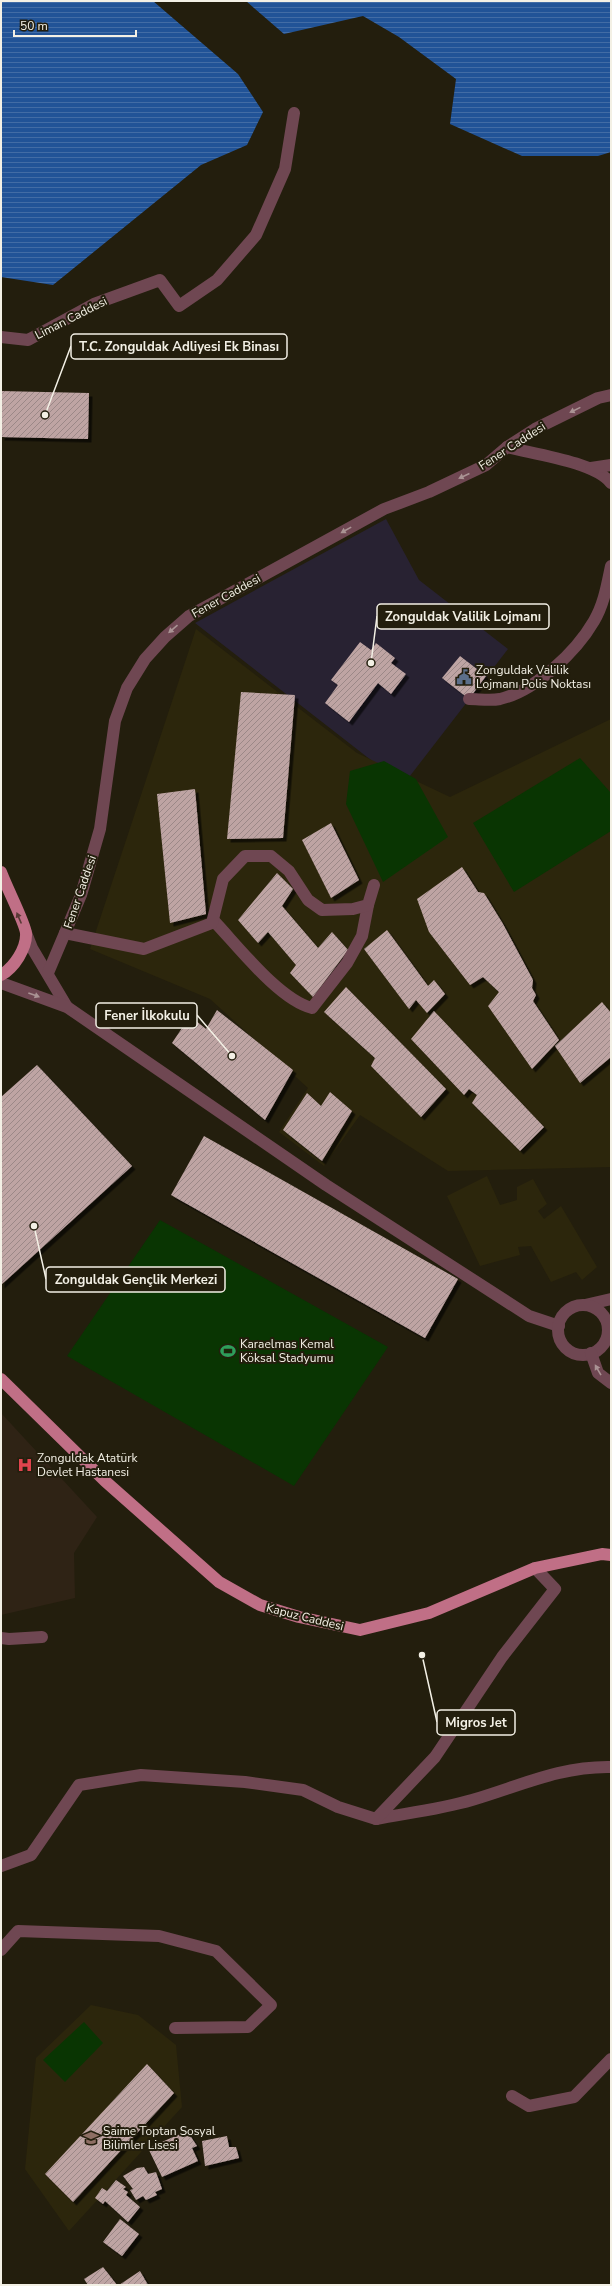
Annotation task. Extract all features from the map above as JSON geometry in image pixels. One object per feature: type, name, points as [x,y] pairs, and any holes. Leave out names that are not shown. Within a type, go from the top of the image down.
[{"type":"main road","points":[[1,872],[26,933],[23,948],[16,960],[1,975]]},
{"type":"main road","name":"Kapuz Caddesi","points":[[1,1378],[105,1481],[219,1582],[260,1605],[299,1617],[360,1630],[428,1613],[535,1568],[602,1554],[611,1555]]},
{"type":"street","name":"Liman Caddesi","points":[[1,337],[28,340],[94,304],[160,280],[178,306],[218,280],[256,235],[285,169],[294,113]]},
{"type":"street","name":"Fener Caddesi","points":[[48,974],[81,894],[100,829],[115,721],[127,688],[145,659],[165,637],[189,616],[384,509],[429,492],[486,465],[507,447],[535,429],[598,398],[611,395]]},
{"type":"street","points":[[507,447],[591,468],[605,476],[611,483]]},
{"type":"street","points":[[591,468],[611,465]]},
{"type":"street","points":[[469,698],[499,699],[517,693],[542,678],[565,658],[594,621],[602,602],[611,566]]},
{"type":"street","points":[[65,933],[144,949],[191,933],[212,923],[224,879],[245,856],[271,856],[289,871],[308,900],[322,910],[353,909],[368,904]]},
{"type":"street","points":[[213,920],[266,978],[301,1005],[312,1008],[347,963],[362,936],[368,904],[374,885]]},
{"type":"street","points":[[26,933],[32,948],[66,1007]]},
{"type":"street","points":[[1,983],[66,1007],[326,1185],[529,1316],[559,1326]]},
{"type":"street","points":[[584,1305],[598,1310],[607,1322],[608,1330],[603,1344],[591,1353],[574,1353],[567,1348],[560,1338],[559,1326],[561,1319],[570,1309],[584,1305],[611,1299]]},
{"type":"street","points":[[591,1353],[598,1373],[611,1383]]},
{"type":"street","points":[[376,1819],[436,1757],[502,1657],[555,1588],[535,1568]]},
{"type":"street","points":[[1,1638],[42,1638]]},
{"type":"street","points":[[1,1866],[31,1855],[79,1785],[140,1775],[245,1782],[303,1790],[338,1807],[376,1819],[472,1800],[548,1774],[590,1766],[611,1767]]},
{"type":"street","points":[[1,1950],[18,1931],[159,1936],[216,1951],[270,2005],[248,2027],[175,2028]]},
{"type":"street","points":[[512,2096],[529,2106],[574,2097],[611,2059]]},
{"type":"shaded area","points":[[386,519],[419,580],[508,649],[403,785],[195,623]]},
{"type":"shaded area","points":[[196,629],[357,753],[450,797],[611,719],[611,1167],[448,1171],[360,1115],[324,1166],[279,1132],[308,1088],[210,999],[90,949]]},
{"type":"shaded area","points":[[487,1176],[500,1205],[517,1200],[517,1187],[533,1179],[547,1204],[538,1211],[544,1219],[561,1206],[597,1267],[582,1280],[576,1272],[551,1282],[531,1246],[518,1247],[520,1255],[480,1266],[447,1196]]},
{"type":"shaded area","name":"Zonguldak Atatürk Devlet Hastanesi","points":[[1,1413],[97,1517],[74,1553],[75,1598],[1,1615]]},
{"type":"shaded area","name":"Saime Toptan Sosyal Bilimler Lisesi","points":[[91,2005],[138,2015],[176,2045],[182,2107],[69,2231],[25,2169],[36,2058]]},
{"type":"green space","points":[[580,758],[611,793],[611,831],[514,892],[473,823]]},
{"type":"green space","points":[[384,761],[416,779],[448,837],[383,882],[346,804],[350,771]]},
{"type":"green space","name":"Karaelmas Kemal Köksal Stadyumu","points":[[160,1220],[388,1347],[294,1486],[67,1356]]},
{"type":"green space","points":[[84,2022],[103,2043],[65,2082],[43,2060]]},
{"type":"water","points":[[1,1],[153,1],[238,74],[263,112],[247,145],[201,165],[53,285],[1,277]]},
{"type":"water","points":[[246,1],[611,1],[611,152],[598,156],[522,156],[450,124],[456,79],[399,37],[363,16],[284,34]]},
{"type":"building","points":[[1,391],[89,393],[88,439],[1,437]]},
{"type":"building","points":[[360,642],[371,650],[376,643],[395,658],[391,663],[406,674],[391,694],[378,683],[349,722],[325,703],[338,685],[331,680]]},
{"type":"building","name":"Zonguldak Valilik Lojmanı Polis Noktası","points":[[460,656],[486,676],[469,699],[442,678]]},
{"type":"building","points":[[241,692],[295,695],[283,838],[227,839]]},
{"type":"building","points":[[195,789],[206,914],[170,923],[157,794]]},
{"type":"building","points":[[331,823],[359,880],[331,898],[302,840]]},
{"type":"building","points":[[462,867],[478,892],[484,893],[503,924],[533,980],[532,988],[536,995],[533,1001],[559,1040],[532,1069],[488,1006],[499,992],[483,977],[470,985],[429,932],[417,899]]},
{"type":"building","points":[[277,873],[293,889],[282,906],[318,948],[332,932],[348,950],[313,997],[290,973],[296,965],[268,932],[258,943],[238,920]]},
{"type":"building","points":[[387,930],[428,986],[434,980],[445,994],[427,1013],[416,1000],[409,1009],[364,949]]},
{"type":"building","points":[[346,987],[446,1089],[421,1117],[371,1066],[375,1058],[324,1012]]},
{"type":"building","points":[[602,1002],[611,1013],[611,1057],[580,1083],[555,1046]]},
{"type":"building","points":[[217,1010],[293,1070],[265,1120],[172,1043],[190,1016],[206,1029]]},
{"type":"building","points":[[434,1011],[544,1127],[520,1151],[472,1103],[477,1095],[469,1089],[464,1095],[411,1039]]},
{"type":"building","points":[[37,1065],[132,1166],[1,1285],[1,1097]]},
{"type":"building","points":[[330,1092],[352,1111],[322,1161],[283,1130],[307,1093],[321,1106]]},
{"type":"building","points":[[204,1136],[458,1279],[425,1338],[171,1195]]},
{"type":"building","points":[[147,2064],[174,2093],[73,2202],[45,2174]]},
{"type":"building","points":[[187,2131],[197,2146],[192,2148],[198,2161],[162,2177],[148,2148]]},
{"type":"building","points":[[227,2136],[229,2147],[236,2147],[239,2158],[205,2166],[202,2141]]},
{"type":"building","points":[[144,2167],[148,2174],[156,2172],[162,2189],[155,2192],[157,2195],[146,2200],[143,2196],[136,2200],[130,2190],[133,2189],[123,2176],[137,2168]]},
{"type":"building","points":[[116,2180],[126,2187],[123,2189],[128,2192],[126,2195],[140,2207],[128,2222],[105,2201],[103,2204],[95,2198],[102,2188],[107,2191]]},
{"type":"building","points":[[120,2219],[139,2234],[122,2256],[103,2242]]},
{"type":"building","points":[[103,2267],[117,2285],[88,2285],[84,2279]]},
{"type":"building","points":[[140,2271],[148,2285],[119,2285]]},
{"type":"place","name":"T.C. Zonguldak Adliyesi Ek Binası","points":[[45,415]]},
{"type":"place","name":"Zonguldak Valilik Lojmanı","points":[[371,663]]},
{"type":"place","name":"Zonguldak Valilik Lojmanı Polis Noktası","points":[[464,677]]},
{"type":"place","name":"Fener İlkokulu","points":[[232,1056]]},
{"type":"place","name":"Zonguldak Gençlik Merkezi","points":[[34,1226]]},
{"type":"place","name":"Karaelmas Kemal Köksal Stadyumu","points":[[228,1351]]},
{"type":"place","name":"Zonguldak Atatürk Devlet Hastanesi","points":[[25,1465]]},
{"type":"place","name":"Migros Jet","points":[[422,1655]]},
{"type":"place","name":"Saime Toptan Sosyal Bilimler Lisesi","points":[[91,2138]]}]
